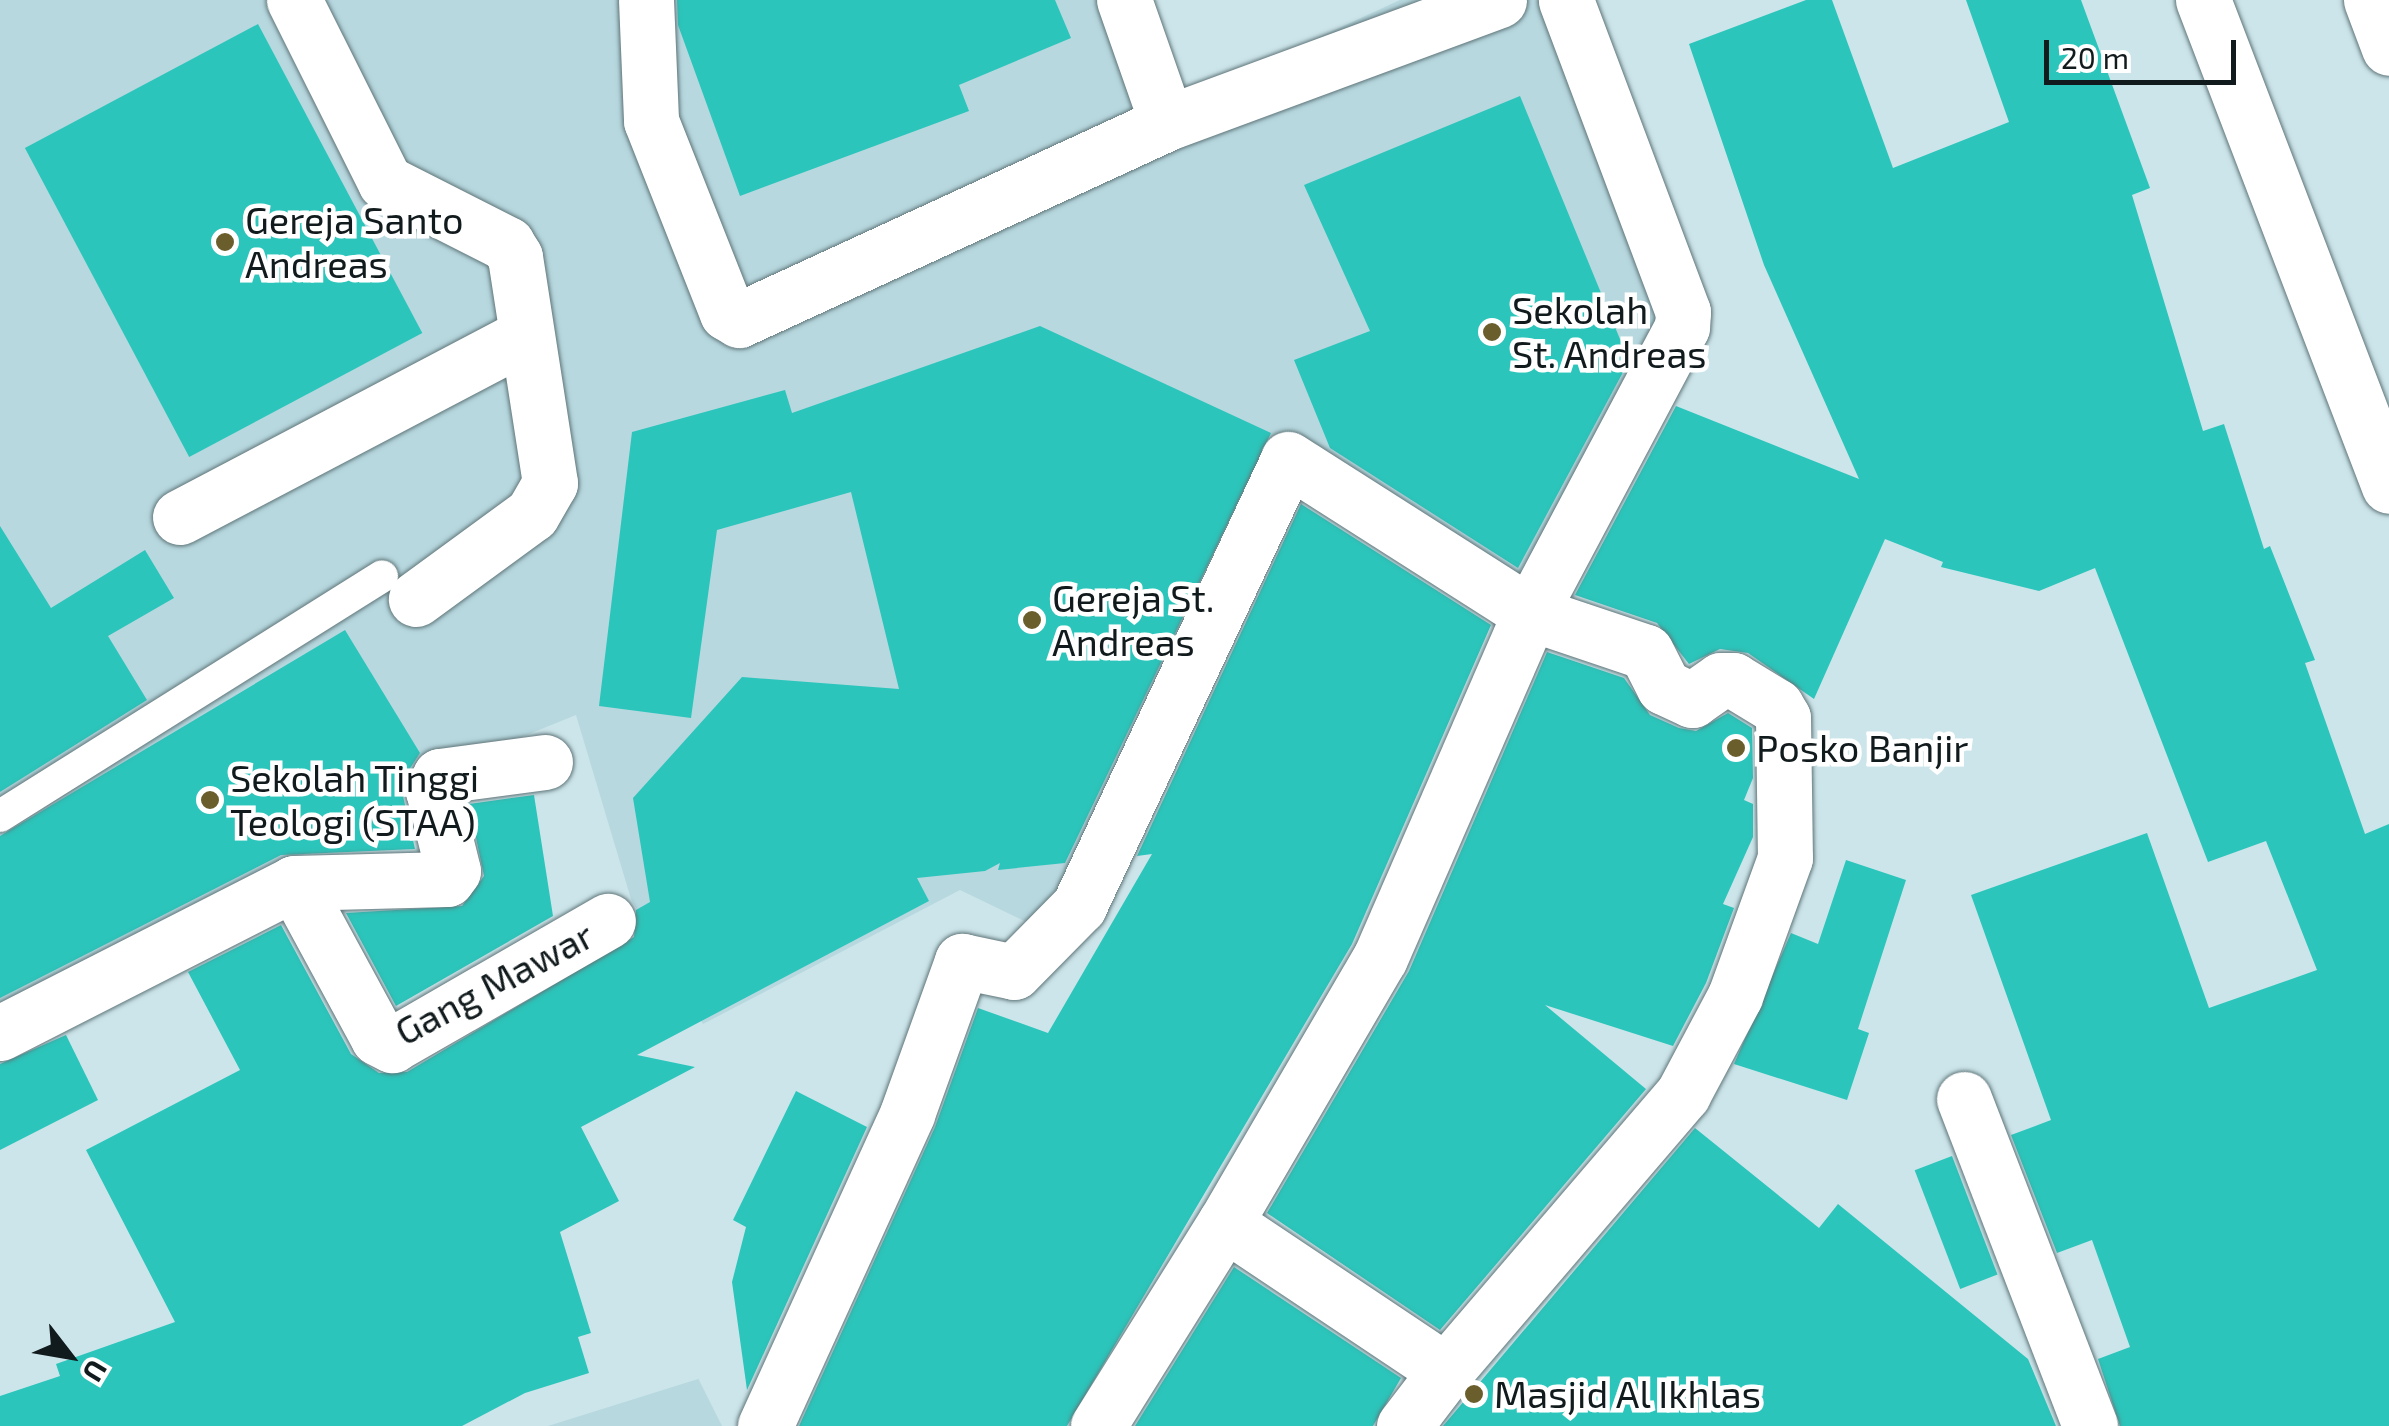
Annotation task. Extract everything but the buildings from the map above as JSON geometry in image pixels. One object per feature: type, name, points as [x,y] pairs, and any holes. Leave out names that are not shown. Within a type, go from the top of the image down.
[{"type":"street","points":[[294,0],[385,182],[507,244],[515,257],[550,482],[544,501],[399,587]]},
{"type":"street","points":[[646,0],[651,121],[731,318],[794,297],[1167,123],[1499,0]]},
{"type":"street","points":[[1124,0],[1167,123]]},
{"type":"street","points":[[1098,1426],[1226,1224],[1380,958],[1530,613],[1682,327],[1683,312],[1566,0]]},
{"type":"street","points":[[2202,0],[2389,486]]},
{"type":"street","points":[[2371,0],[2389,48]]},
{"type":"street","points":[[180,517],[525,336]]},
{"type":"street","points":[[765,1426],[899,1132],[962,961],[1014,972],[1079,906],[1288,458],[1530,613],[1646,652],[1664,687],[1692,700],[1726,680],[1776,706],[1783,718],[1785,858],[1735,996],[1683,1094],[1446,1371],[1404,1426]]},
{"type":"street","points":[[0,1033],[294,883],[447,879],[452,871],[433,790],[440,776],[545,762]]},
{"type":"street","name":"Gang Mawar","points":[[294,883],[378,1038],[392,1045],[608,921]]},
{"type":"street","points":[[1964,1099],[2090,1426]]},
{"type":"street","points":[[1226,1224],[1446,1371]]},
{"type":"lane","points":[[0,816],[399,587]]},
{"type":"shaded area","points":[[0,0],[1117,0],[1178,102],[1400,0],[1587,0],[1698,288],[1517,576],[1284,448],[1070,943],[960,890],[703,1024],[631,899],[576,715],[415,780],[281,870],[0,1030]]},
{"type":"shaded area","points":[[698,1379],[722,1426],[548,1426]]},
{"type":"place","name":"Gereja Santo Andreas","points":[[225,242]]},
{"type":"place","name":"Sekolah St. Andreas","points":[[1492,332]]},
{"type":"place","name":"Gereja St. Andreas","points":[[1032,620]]},
{"type":"place","name":"Posko Banjir","points":[[1736,748]]},
{"type":"place","name":"Sekolah Tinggi Teologi (STAA)","points":[[210,800]]},
{"type":"place","name":"Masjid Al Ikhlas","points":[[1474,1394]]}]
